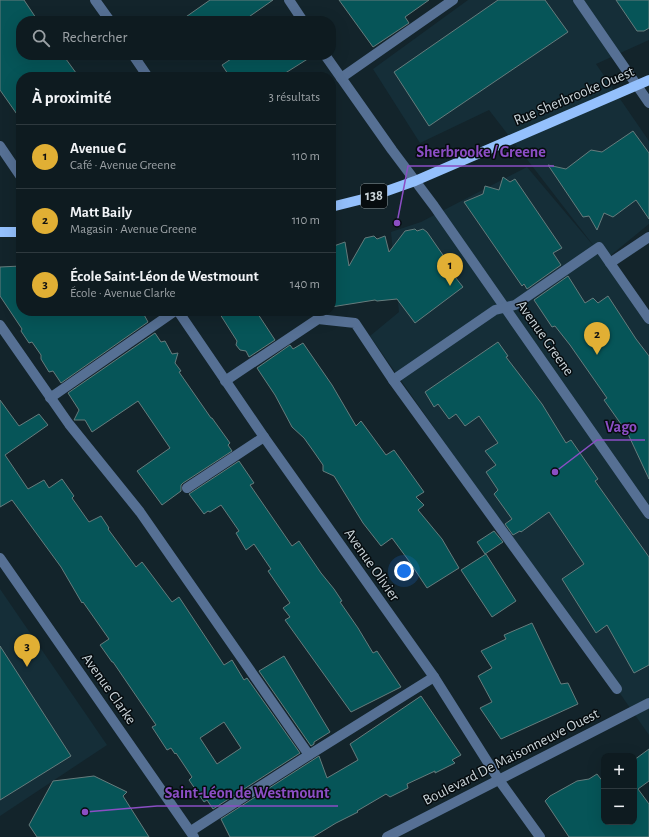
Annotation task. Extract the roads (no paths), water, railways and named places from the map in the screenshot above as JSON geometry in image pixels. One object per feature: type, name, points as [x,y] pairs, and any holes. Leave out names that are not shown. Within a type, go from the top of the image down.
[{"type":"main road","name":"Rue Sherbrooke Ouest","points":[[336,206],[367,198],[416,181],[649,80]]},
{"type":"main road","points":[[0,232],[16,232]]},
{"type":"street","points":[[95,0],[106,16]]},
{"type":"street","points":[[289,0],[300,16]]},
{"type":"street","points":[[341,78],[440,4],[453,0]]},
{"type":"street","points":[[578,0],[649,104]]},
{"type":"street","points":[[136,60],[145,72]]},
{"type":"street","name":"Avenue Greene","points":[[328,60],[416,181],[649,514]]},
{"type":"street","points":[[0,146],[16,170]]},
{"type":"street","points":[[610,263],[649,237]]},
{"type":"street","points":[[393,380],[495,310],[514,305],[599,247],[649,319]]},
{"type":"street","points":[[50,398],[170,316]]},
{"type":"street","name":"Avenue Olivier","points":[[180,316],[434,677],[499,780],[540,837]]},
{"type":"street","points":[[225,381],[318,319],[355,323],[393,380],[617,689]]},
{"type":"street","points":[[0,325],[69,424],[140,512],[309,755]]},
{"type":"street","points":[[187,488],[264,437]]},
{"type":"street","name":"Avenue Clarke","points":[[0,558],[192,834]]},
{"type":"street","points":[[192,834],[309,755],[434,677]]},
{"type":"street","name":"Boulevard De Maisonneuve Ouest","points":[[387,837],[649,703]]},
{"type":"place","name":"Sherbrooke / Greene","points":[[397,223]]},
{"type":"place","name":"Avenue G","points":[[450,286]]},
{"type":"place","name":"Matt Baily","points":[[597,355]]},
{"type":"place","name":"Vago","points":[[555,472]]},
{"type":"place","name":"École Saint-Léon de Westmount","points":[[27,667]]},
{"type":"place","name":"Saint-Léon de Westmount","points":[[85,812]]}]
